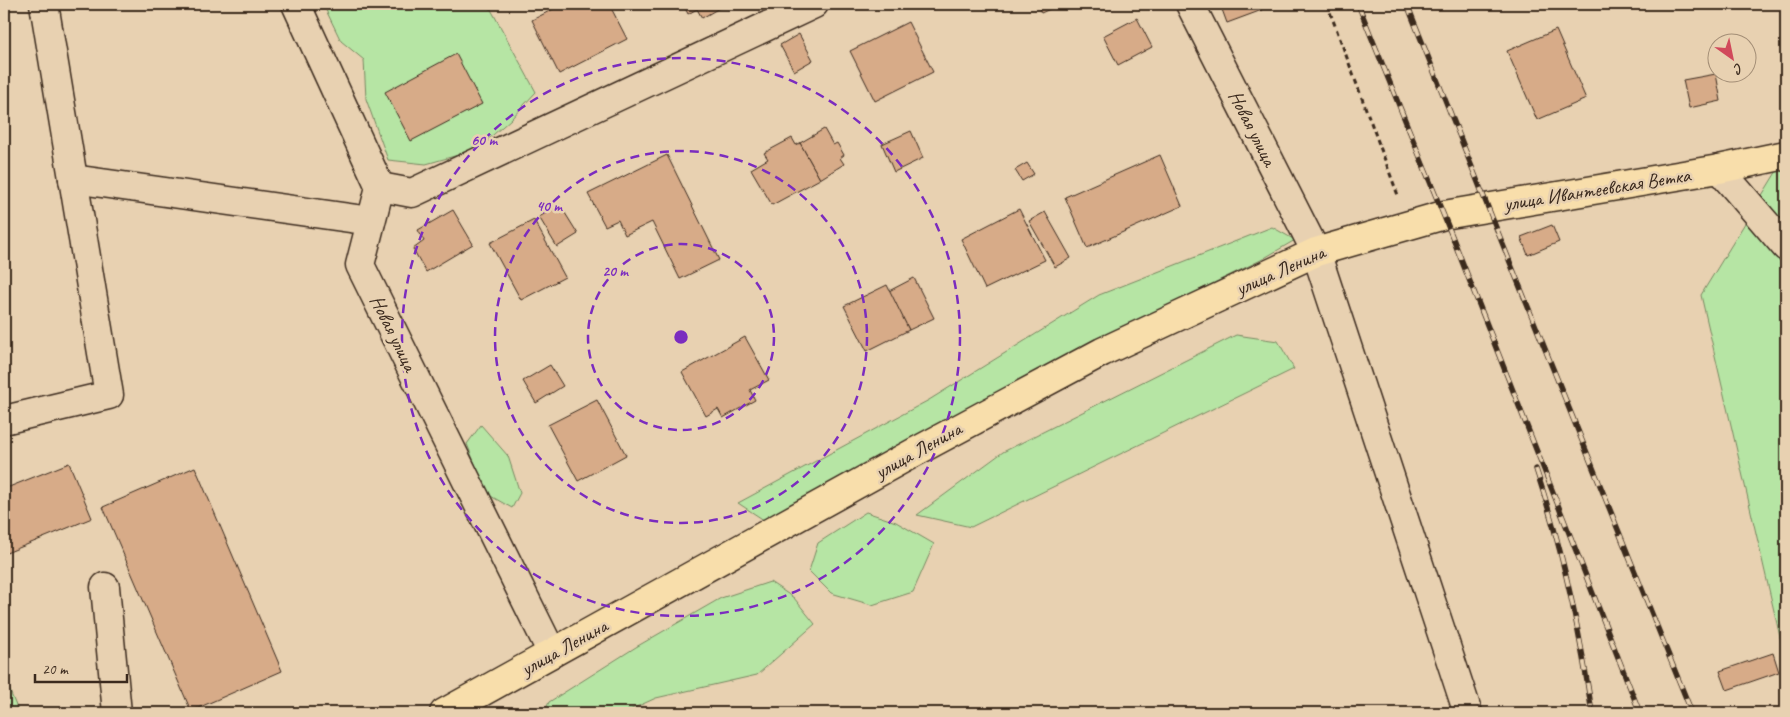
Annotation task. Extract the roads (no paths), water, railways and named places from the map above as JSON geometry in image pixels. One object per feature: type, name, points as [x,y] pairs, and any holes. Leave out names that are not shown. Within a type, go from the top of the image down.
[{"type":"main road","name":"улица Ивантеевская Ветка","points":[[1409,224],[1444,215],[1719,169],[1786,155]]},
{"type":"main road","name":"улица Ленина","points":[[444,713],[914,452],[1102,352],[1316,252],[1409,224]]},
{"type":"street","points":[[4,420],[109,395],[44,4]]},
{"type":"street","points":[[296,4],[380,187],[412,194],[814,4]]},
{"type":"street","name":"Новая улица","points":[[1190,4],[1316,252],[1468,713]]},
{"type":"street","points":[[1719,169],[1786,247]]},
{"type":"street","points":[[73,179],[371,221]]},
{"type":"street","name":"Новая улица","points":[[380,187],[360,265],[552,653]]},
{"type":"street","points":[[105,587],[117,713]]},
{"type":"railway","points":[[1358,4],[1452,236],[1640,713]]},
{"type":"railway","points":[[1407,4],[1692,713]]},
{"type":"railway","points":[[1536,469],[1554,529],[1569,590],[1582,651],[1592,713]]}]
